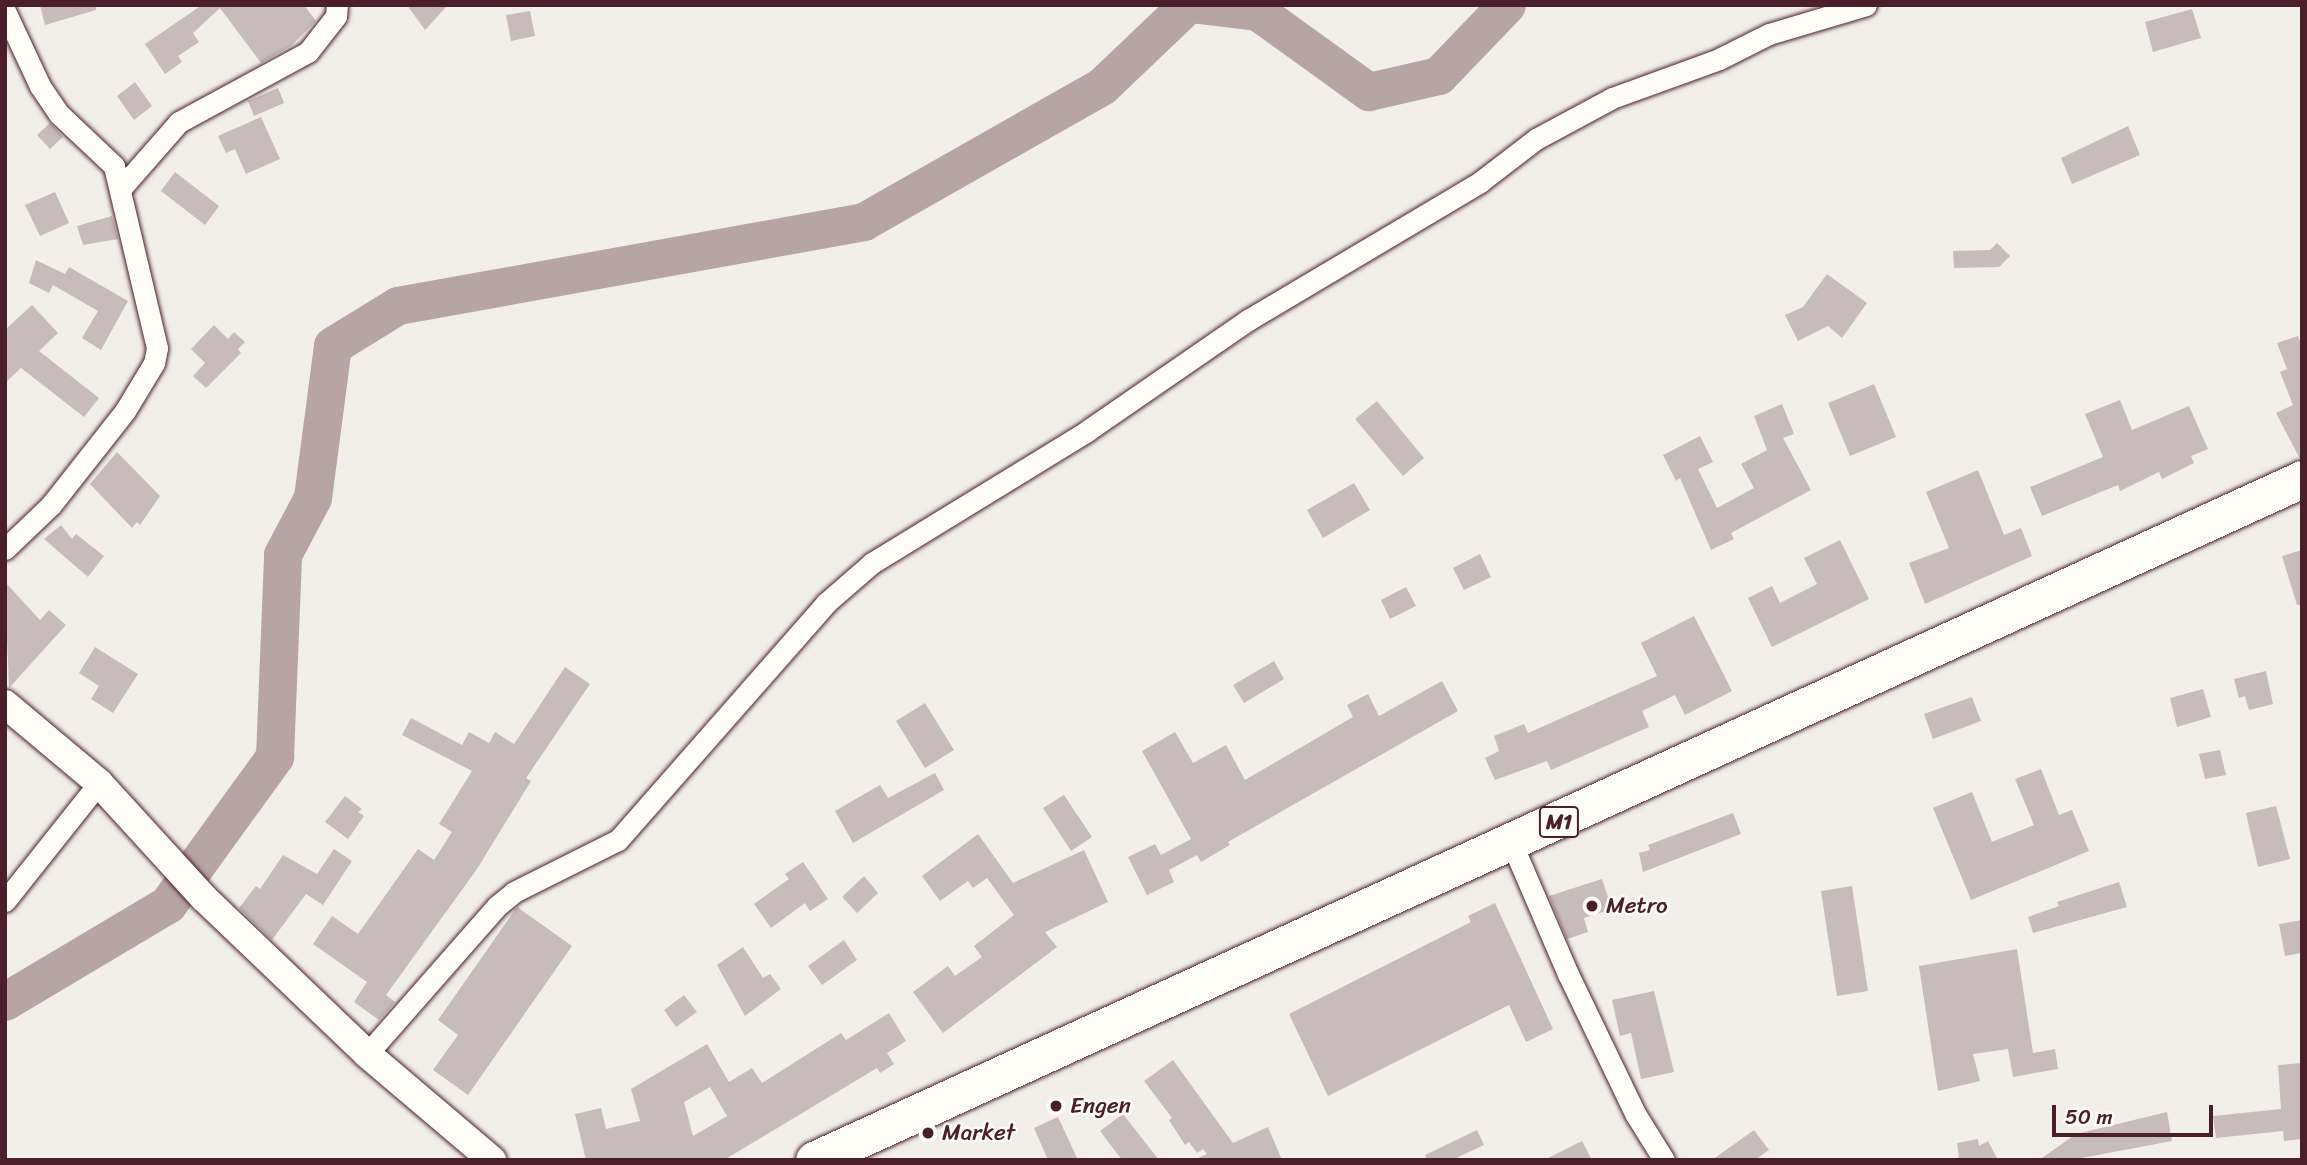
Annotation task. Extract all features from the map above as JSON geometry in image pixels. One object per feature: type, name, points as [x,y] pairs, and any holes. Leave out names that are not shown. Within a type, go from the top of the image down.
[{"type":"highway","name":"M1","points":[[833,1156],[2302,480]]},
{"type":"street","points":[[122,187],[179,122],[308,52],[337,16],[337,5]]},
{"type":"street","points":[[367,1054],[497,906],[514,892],[618,840],[826,603],[872,563],[1087,431],[1248,320],[1480,181],[1536,139],[1612,98],[1719,59],[1769,34],[1866,5]]},
{"type":"street","points":[[5,12],[40,86],[60,114],[103,150],[122,187],[154,324],[154,363],[125,411],[51,505],[5,549]]},
{"type":"street","points":[[5,704],[99,783],[204,898],[367,1054],[492,1160]]},
{"type":"street","points":[[5,901],[99,783]]},
{"type":"street","points":[[1512,844],[1568,974],[1636,1115],[1664,1160]]},
{"type":"building","points":[[40,5],[96,5],[96,10],[45,25]]},
{"type":"building","points":[[202,5],[304,5],[316,21],[291,46],[261,63],[220,8],[193,33],[199,42],[178,56],[182,62],[165,74],[145,44]]},
{"type":"building","points":[[407,5],[448,5],[425,30]]},
{"type":"building","points":[[2192,9],[2201,38],[2153,52],[2145,22]]},
{"type":"building","points":[[530,11],[535,36],[511,41],[506,15]]},
{"type":"building","points":[[135,82],[152,106],[134,120],[117,96]]},
{"type":"building","points":[[278,88],[284,103],[254,116],[248,101]]},
{"type":"building","points":[[261,117],[280,159],[246,174],[235,149],[226,153],[218,136]]},
{"type":"building","points":[[50,123],[63,137],[50,149],[37,135]]},
{"type":"building","points":[[2128,126],[2140,155],[2072,184],[2061,158]]},
{"type":"building","points":[[175,172],[219,206],[205,225],[161,191]]},
{"type":"building","points":[[55,192],[69,223],[40,236],[25,205]]},
{"type":"building","points":[[112,216],[118,239],[83,245],[77,226]]},
{"type":"building","points":[[1997,243],[2010,256],[1999,267],[1954,268],[1953,251],[1990,250]]},
{"type":"building","points":[[36,260],[65,274],[69,267],[128,301],[101,350],[82,338],[98,311],[53,285],[49,293],[29,283]]},
{"type":"building","points":[[1827,274],[1867,303],[1842,338],[1828,326],[1798,341],[1785,315],[1803,307]]},
{"type":"building","points":[[32,305],[58,333],[39,351],[99,398],[84,417],[21,368],[5,383],[5,330]]},
{"type":"building","points":[[214,325],[228,339],[234,332],[245,342],[238,349],[241,353],[206,388],[193,376],[205,363],[191,349]]},
{"type":"building","points":[[2298,336],[2302,346],[2300,459],[2276,413],[2293,405],[2280,372],[2287,369],[2277,343]]},
{"type":"building","points":[[1874,384],[1896,437],[1850,456],[1828,403]]},
{"type":"building","points":[[2120,400],[2132,430],[2189,406],[2208,449],[2191,456],[2194,463],[2162,479],[2159,472],[2120,491],[2118,485],[2042,516],[2030,487],[2103,457],[2085,414]]},
{"type":"building","points":[[1377,401],[1424,458],[1403,476],[1355,419]]},
{"type":"building","points":[[1782,404],[1794,434],[1783,438],[1811,490],[1731,533],[1734,539],[1711,550],[1680,478],[1676,481],[1663,455],[1700,436],[1713,462],[1698,469],[1717,508],[1754,488],[1741,464],[1767,450],[1754,416]]},
{"type":"building","points":[[117,452],[160,496],[140,525],[137,522],[132,528],[90,484]]},
{"type":"building","points":[[1978,470],[2004,535],[2021,528],[2032,556],[1925,604],[1909,563],[1949,548],[1926,492]]},
{"type":"building","points":[[1354,483],[1370,510],[1323,538],[1307,510]]},
{"type":"building","points":[[61,525],[72,539],[76,534],[104,556],[88,577],[44,539]]},
{"type":"building","points":[[1840,540],[1869,599],[1772,647],[1748,598],[1772,586],[1780,603],[1817,584],[1804,558]]},
{"type":"building","points":[[2302,550],[2302,605],[2297,605],[2282,556]]},
{"type":"building","points":[[1480,554],[1491,577],[1464,590],[1453,568]]},
{"type":"building","points":[[5,582],[40,620],[49,610],[66,625],[9,688]]},
{"type":"building","points":[[1406,587],[1416,606],[1390,619],[1381,600]]},
{"type":"building","points":[[1694,616],[1732,691],[1685,715],[1675,695],[1642,711],[1649,727],[1551,770],[1547,761],[1495,780],[1485,758],[1499,751],[1494,736],[1524,724],[1528,733],[1657,676],[1641,643]]},
{"type":"building","points":[[95,647],[138,674],[113,713],[91,699],[99,686],[79,673]]},
{"type":"building","points":[[1274,661],[1284,679],[1244,703],[1233,685]]},
{"type":"building","points":[[565,667],[590,684],[526,778],[531,781],[477,869],[386,995],[395,1002],[379,1020],[354,1002],[367,982],[313,944],[332,916],[358,934],[418,849],[434,860],[452,832],[439,824],[472,771],[402,735],[411,718],[462,745],[469,732],[489,743],[495,732],[514,744]]},
{"type":"building","points":[[2266,671],[2273,704],[2249,710],[2245,696],[2239,698],[2234,679]]},
{"type":"building","points":[[1442,681],[1458,711],[1228,842],[1230,845],[1201,862],[1197,855],[1169,870],[1174,882],[1147,895],[1128,857],[1155,844],[1161,855],[1191,839],[1142,751],[1175,732],[1193,763],[1226,745],[1245,780],[1353,717],[1347,705],[1368,694],[1379,716]]},
{"type":"building","points":[[2203,689],[2211,717],[2177,727],[2170,698]]},
{"type":"building","points":[[1972,697],[1981,721],[1933,739],[1924,714]]},
{"type":"building","points":[[925,703],[954,750],[925,768],[896,721]]},
{"type":"building","points":[[2220,750],[2226,775],[2205,779],[2199,754]]},
{"type":"building","points":[[2041,769],[2059,815],[2072,810],[2089,851],[1971,900],[1933,808],[1972,792],[1992,842],[2034,825],[2015,779]]},
{"type":"building","points":[[935,773],[944,790],[853,843],[835,811],[880,785],[888,798]]},
{"type":"building","points":[[1064,795],[1092,837],[1071,851],[1043,808]]},
{"type":"building","points":[[345,796],[362,809],[358,812],[364,816],[348,839],[325,822]]},
{"type":"building","points":[[2276,806],[2290,859],[2258,867],[2246,813]]},
{"type":"building","points":[[1733,813],[1741,834],[1643,872],[1639,853],[1650,850],[1648,845]]},
{"type":"building","points":[[978,834],[1013,883],[1084,850],[1108,902],[1045,932],[1057,947],[943,1033],[913,992],[948,966],[955,976],[982,957],[974,946],[1014,915],[987,878],[973,888],[968,881],[940,901],[922,876]]},
{"type":"building","points":[[334,849],[352,861],[323,905],[306,894],[272,940],[239,908],[256,886],[260,889],[283,855],[317,874]]},
{"type":"building","points":[[803,862],[828,899],[810,911],[805,903],[771,928],[754,904],[789,879],[785,874]]},
{"type":"building","points":[[864,876],[878,893],[857,913],[842,897]]},
{"type":"building","points":[[1602,879],[1612,909],[1584,918],[1588,932],[1567,939],[1549,896]]},
{"type":"building","points":[[2119,882],[2127,907],[2033,933],[2028,917],[2059,906],[2057,902]]},
{"type":"building","points":[[1852,886],[1868,991],[1837,996],[1821,891]]},
{"type":"building","points":[[1495,903],[1553,1029],[1526,1042],[1509,1005],[1328,1096],[1289,1014],[1471,922],[1468,916]]},
{"type":"building","points":[[517,907],[572,946],[468,1095],[433,1070],[458,1035],[438,1020]]},
{"type":"building","points":[[2302,920],[2302,953],[2285,956],[2279,924]]},
{"type":"building","points":[[844,940],[857,960],[822,985],[808,966]]},
{"type":"building","points":[[743,947],[763,978],[770,974],[781,989],[745,1016],[717,965]]},
{"type":"building","points":[[2017,949],[2033,1053],[2055,1049],[2058,1069],[2013,1077],[2008,1049],[1973,1054],[1980,1081],[1938,1091],[1919,966]]},
{"type":"building","points":[[1654,991],[1674,1072],[1641,1079],[1631,1033],[1620,1036],[1612,1000]]},
{"type":"building","points":[[684,995],[697,1012],[676,1027],[664,1010]]},
{"type":"building","points":[[889,1013],[906,1041],[887,1053],[894,1064],[880,1073],[877,1068],[724,1160],[586,1160],[575,1114],[601,1108],[606,1129],[640,1121],[631,1089],[707,1044],[729,1082],[752,1068],[762,1083],[841,1033],[846,1040]],"holes":[[[710,1087],[727,1116],[693,1136],[684,1102]]]},
{"type":"building","points":[[1173,1060],[1233,1143],[1268,1127],[1282,1160],[1194,1160],[1207,1154],[1203,1149],[1197,1153],[1189,1142],[1185,1145],[1169,1120],[1172,1118],[1144,1081]]},
{"type":"building","points":[[2302,1063],[2302,1139],[2284,1141],[2283,1131],[2216,1138],[2213,1116],[2281,1109],[2278,1065]]},
{"type":"building","points":[[2167,1112],[2172,1141],[2071,1160],[2039,1160],[2076,1134]]},
{"type":"building","points":[[1123,1114],[1159,1160],[1122,1160],[1100,1131]]},
{"type":"building","points":[[1058,1117],[1078,1160],[1048,1160],[1034,1128]]},
{"type":"building","points":[[1477,1130],[1484,1145],[1452,1160],[1427,1160],[1425,1155]]},
{"type":"building","points":[[1754,1130],[1769,1150],[1755,1160],[1712,1160]]},
{"type":"building","points":[[1978,1139],[1979,1146],[1988,1141],[1998,1160],[1954,1160],[1959,1157],[1957,1143]]},
{"type":"building","points":[[1582,1141],[1592,1160],[1544,1160]]},
{"type":"waterway","points":[[5,1002],[168,905],[275,757],[283,555],[313,498],[333,346],[398,306],[864,222],[1103,86],[1188,5]]},
{"type":"waterway","points":[[1199,5],[1258,12],[1369,92],[1439,76],[1507,5]]},
{"type":"place","name":"Metro","points":[[1592,906]]},
{"type":"place","name":"Engen","points":[[1056,1106]]},
{"type":"place","name":"Market","points":[[928,1133]]}]
